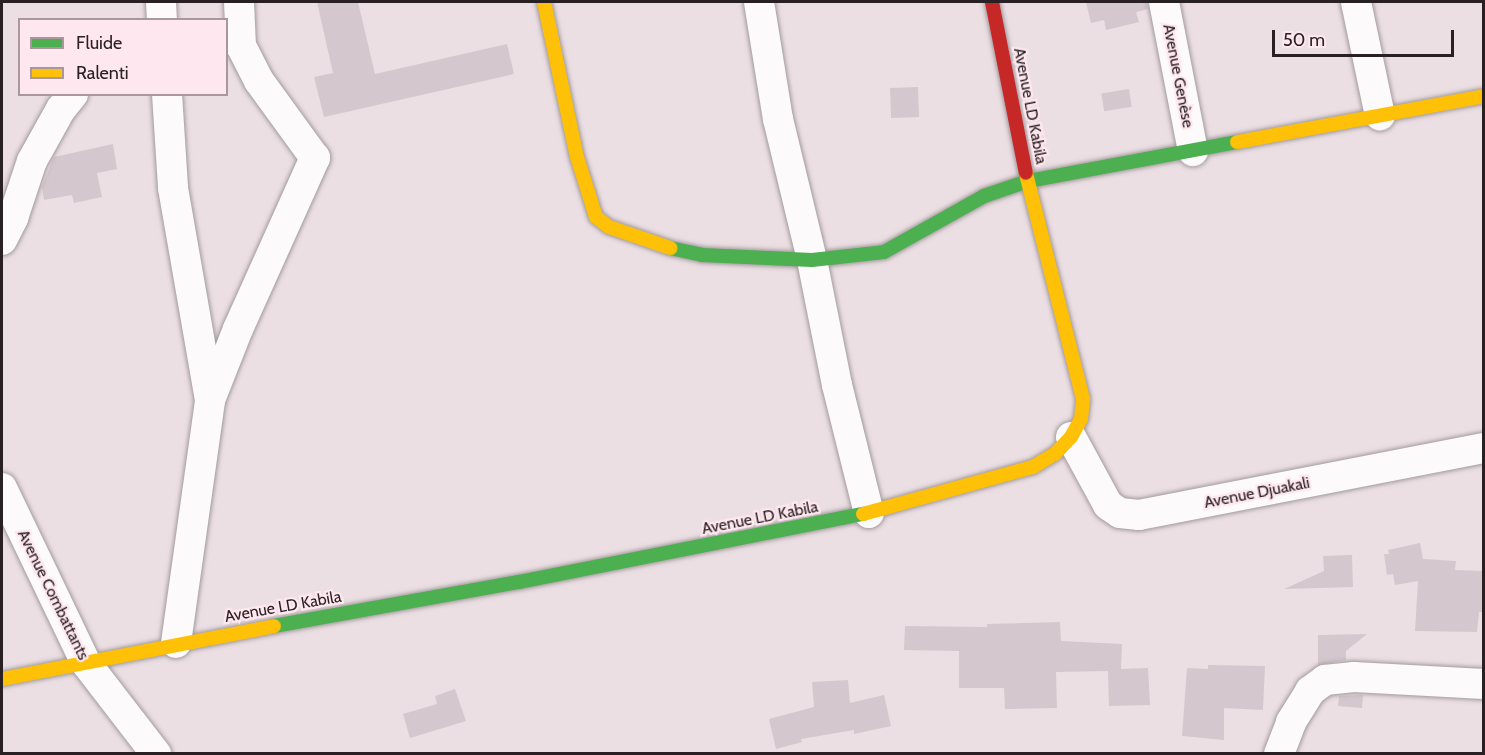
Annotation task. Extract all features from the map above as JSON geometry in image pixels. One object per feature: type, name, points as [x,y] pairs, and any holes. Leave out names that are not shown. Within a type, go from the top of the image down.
[{"type":"street","points":[[176,643],[210,400],[238,329],[315,158],[259,81],[241,46],[238,2]]},
{"type":"street","points":[[544,2],[577,157],[596,217],[609,227],[659,245],[702,255],[812,260],[884,252],[984,196],[1028,181],[1484,96]]},
{"type":"street","points":[[759,2],[778,119],[812,260],[837,385],[869,513]]},
{"type":"street","name":"Avenue LD Kabila","points":[[2,679],[176,643],[519,582],[869,513],[1033,467],[1055,454],[1071,437],[1081,419],[1083,399],[1028,181],[992,2]]},
{"type":"street","name":"Avenue Genèse","points":[[1164,2],[1193,151]]},
{"type":"street","points":[[1356,2],[1380,116]]},
{"type":"street","points":[[2,240],[13,218],[32,161],[61,109],[71,96]]},
{"type":"street","points":[[167,96],[173,188],[210,400]]},
{"type":"street","name":"Avenue Djuakali","points":[[1071,437],[1108,505],[1120,513],[1139,515],[1484,448]]},
{"type":"street","name":"Avenue Combattants","points":[[2,488],[86,663],[156,753]]},
{"type":"street","points":[[1279,753],[1292,722],[1310,691],[1325,680],[1354,677],[1484,684]]},
{"type":"building","points":[[317,2],[358,2],[375,74],[507,44],[514,74],[324,117],[314,77],[333,73]]},
{"type":"building","points":[[1086,2],[1147,2],[1148,9],[1136,12],[1139,22],[1106,30],[1104,20],[1091,23]]},
{"type":"building","points":[[918,87],[919,117],[891,118],[890,88]]},
{"type":"building","points":[[1129,89],[1132,107],[1104,111],[1101,93]]},
{"type":"building","points":[[113,144],[117,169],[97,173],[102,197],[74,203],[72,195],[44,200],[42,187],[54,157]]},
{"type":"building","points":[[1420,543],[1423,559],[1456,561],[1455,570],[1484,571],[1484,612],[1479,612],[1477,632],[1415,631],[1418,581],[1395,585],[1393,574],[1387,575],[1384,554],[1389,554],[1388,550]]},
{"type":"building","points":[[1352,555],[1353,587],[1284,589],[1324,571],[1323,556]]},
{"type":"building","points":[[1060,622],[1061,641],[1122,644],[1121,669],[1148,668],[1150,705],[1109,706],[1108,671],[1056,672],[1057,708],[1005,709],[1004,688],[959,688],[959,651],[904,650],[905,626],[987,627],[987,624]]},
{"type":"building","points":[[1367,634],[1346,651],[1346,660],[1318,665],[1318,635]]},
{"type":"building","points":[[1208,665],[1265,666],[1263,710],[1224,708],[1224,740],[1182,736],[1187,668],[1208,669]]},
{"type":"building","points":[[848,680],[850,703],[884,695],[891,726],[854,734],[854,730],[801,739],[802,742],[776,749],[769,719],[814,707],[812,682]]},
{"type":"building","points":[[455,689],[466,721],[410,738],[403,714],[437,704],[435,696]]},
{"type":"building","points":[[1363,695],[1362,708],[1338,706],[1339,696]]},
{"type":"traffic: fast","points":[[670,248],[702,255],[812,260],[884,252],[984,196],[1028,181],[1237,142]]},
{"type":"traffic: fast","points":[[274,626],[519,582],[863,514]]},
{"type":"traffic: slow","points":[[544,2],[577,157],[596,217],[609,227],[670,248]]},
{"type":"traffic: slow","points":[[1237,142],[1484,96]]},
{"type":"traffic: slow","points":[[863,514],[1033,467],[1055,454],[1071,437],[1081,419],[1083,399],[1026,173]]},
{"type":"traffic: slow","points":[[2,679],[274,626]]},
{"type":"traffic: jam","points":[[992,2],[1026,173]]}]
